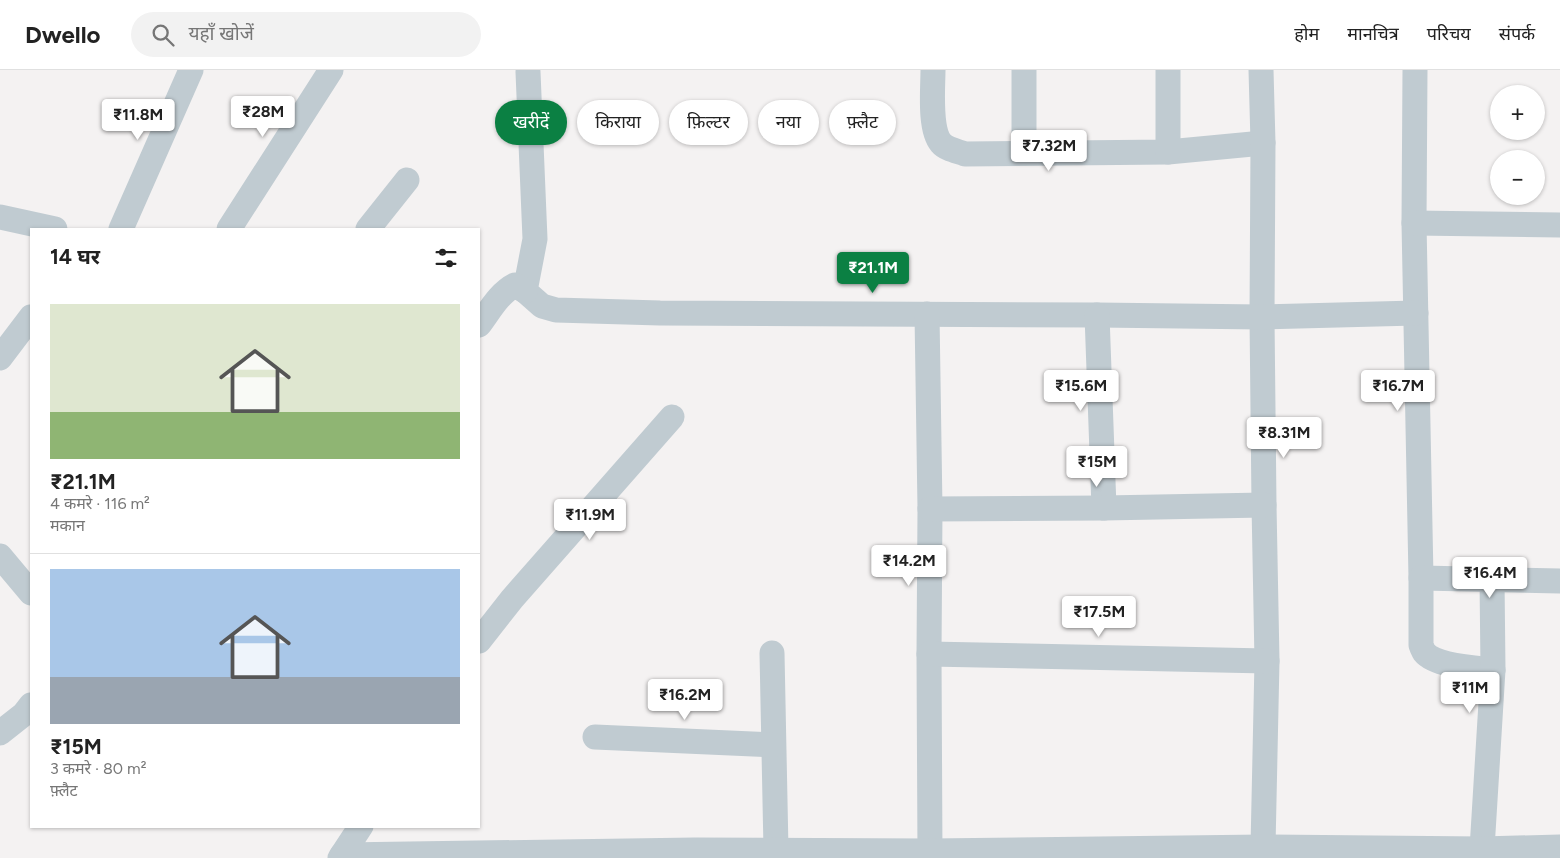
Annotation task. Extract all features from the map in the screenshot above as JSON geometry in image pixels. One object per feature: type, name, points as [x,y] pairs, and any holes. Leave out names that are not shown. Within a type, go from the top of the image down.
[{"type":"street","points":[[121,228],[191,70]]},
{"type":"street","points":[[229,228],[332,70]]},
{"type":"street","points":[[933,70],[934,127],[941,143],[950,149],[965,154],[1168,152],[1263,143]]},
{"type":"street","points":[[1024,70],[1024,152]]},
{"type":"street","points":[[1168,70],[1168,152]]},
{"type":"street","points":[[1261,70],[1264,505],[1268,661],[1264,847]]},
{"type":"street","points":[[1415,70],[1414,223],[1421,645],[1425,653],[1433,659],[1450,664],[1493,670]]},
{"type":"street","points":[[525,292],[535,240],[528,72]]},
{"type":"street","points":[[369,228],[407,180]]},
{"type":"street","points":[[0,217],[50,228]]},
{"type":"street","points":[[1414,223],[1560,225]]},
{"type":"street","points":[[480,324],[502,295],[515,285],[542,306],[556,310],[660,313],[1262,317],[1416,313]]},
{"type":"street","points":[[927,314],[930,509],[930,854]]},
{"type":"street","points":[[1098,315],[1104,508]]},
{"type":"street","points":[[0,358],[30,318]]},
{"type":"street","points":[[480,641],[512,599],[672,417]]},
{"type":"street","points":[[930,509],[1264,505]]},
{"type":"street","points":[[0,556],[30,592]]},
{"type":"street","points":[[1421,578],[1560,581]]},
{"type":"street","points":[[1482,849],[1493,670],[1492,580]]},
{"type":"street","points":[[772,653],[776,850]]},
{"type":"street","points":[[929,654],[1268,661]]},
{"type":"street","points":[[0,733],[24,714],[30,706]]},
{"type":"street","points":[[595,737],[773,745]]},
{"type":"street","points":[[341,856],[360,828]]},
{"type":"street","points":[[341,856],[695,854],[776,850],[930,854],[1264,847],[1482,849],[1560,847]]}]
